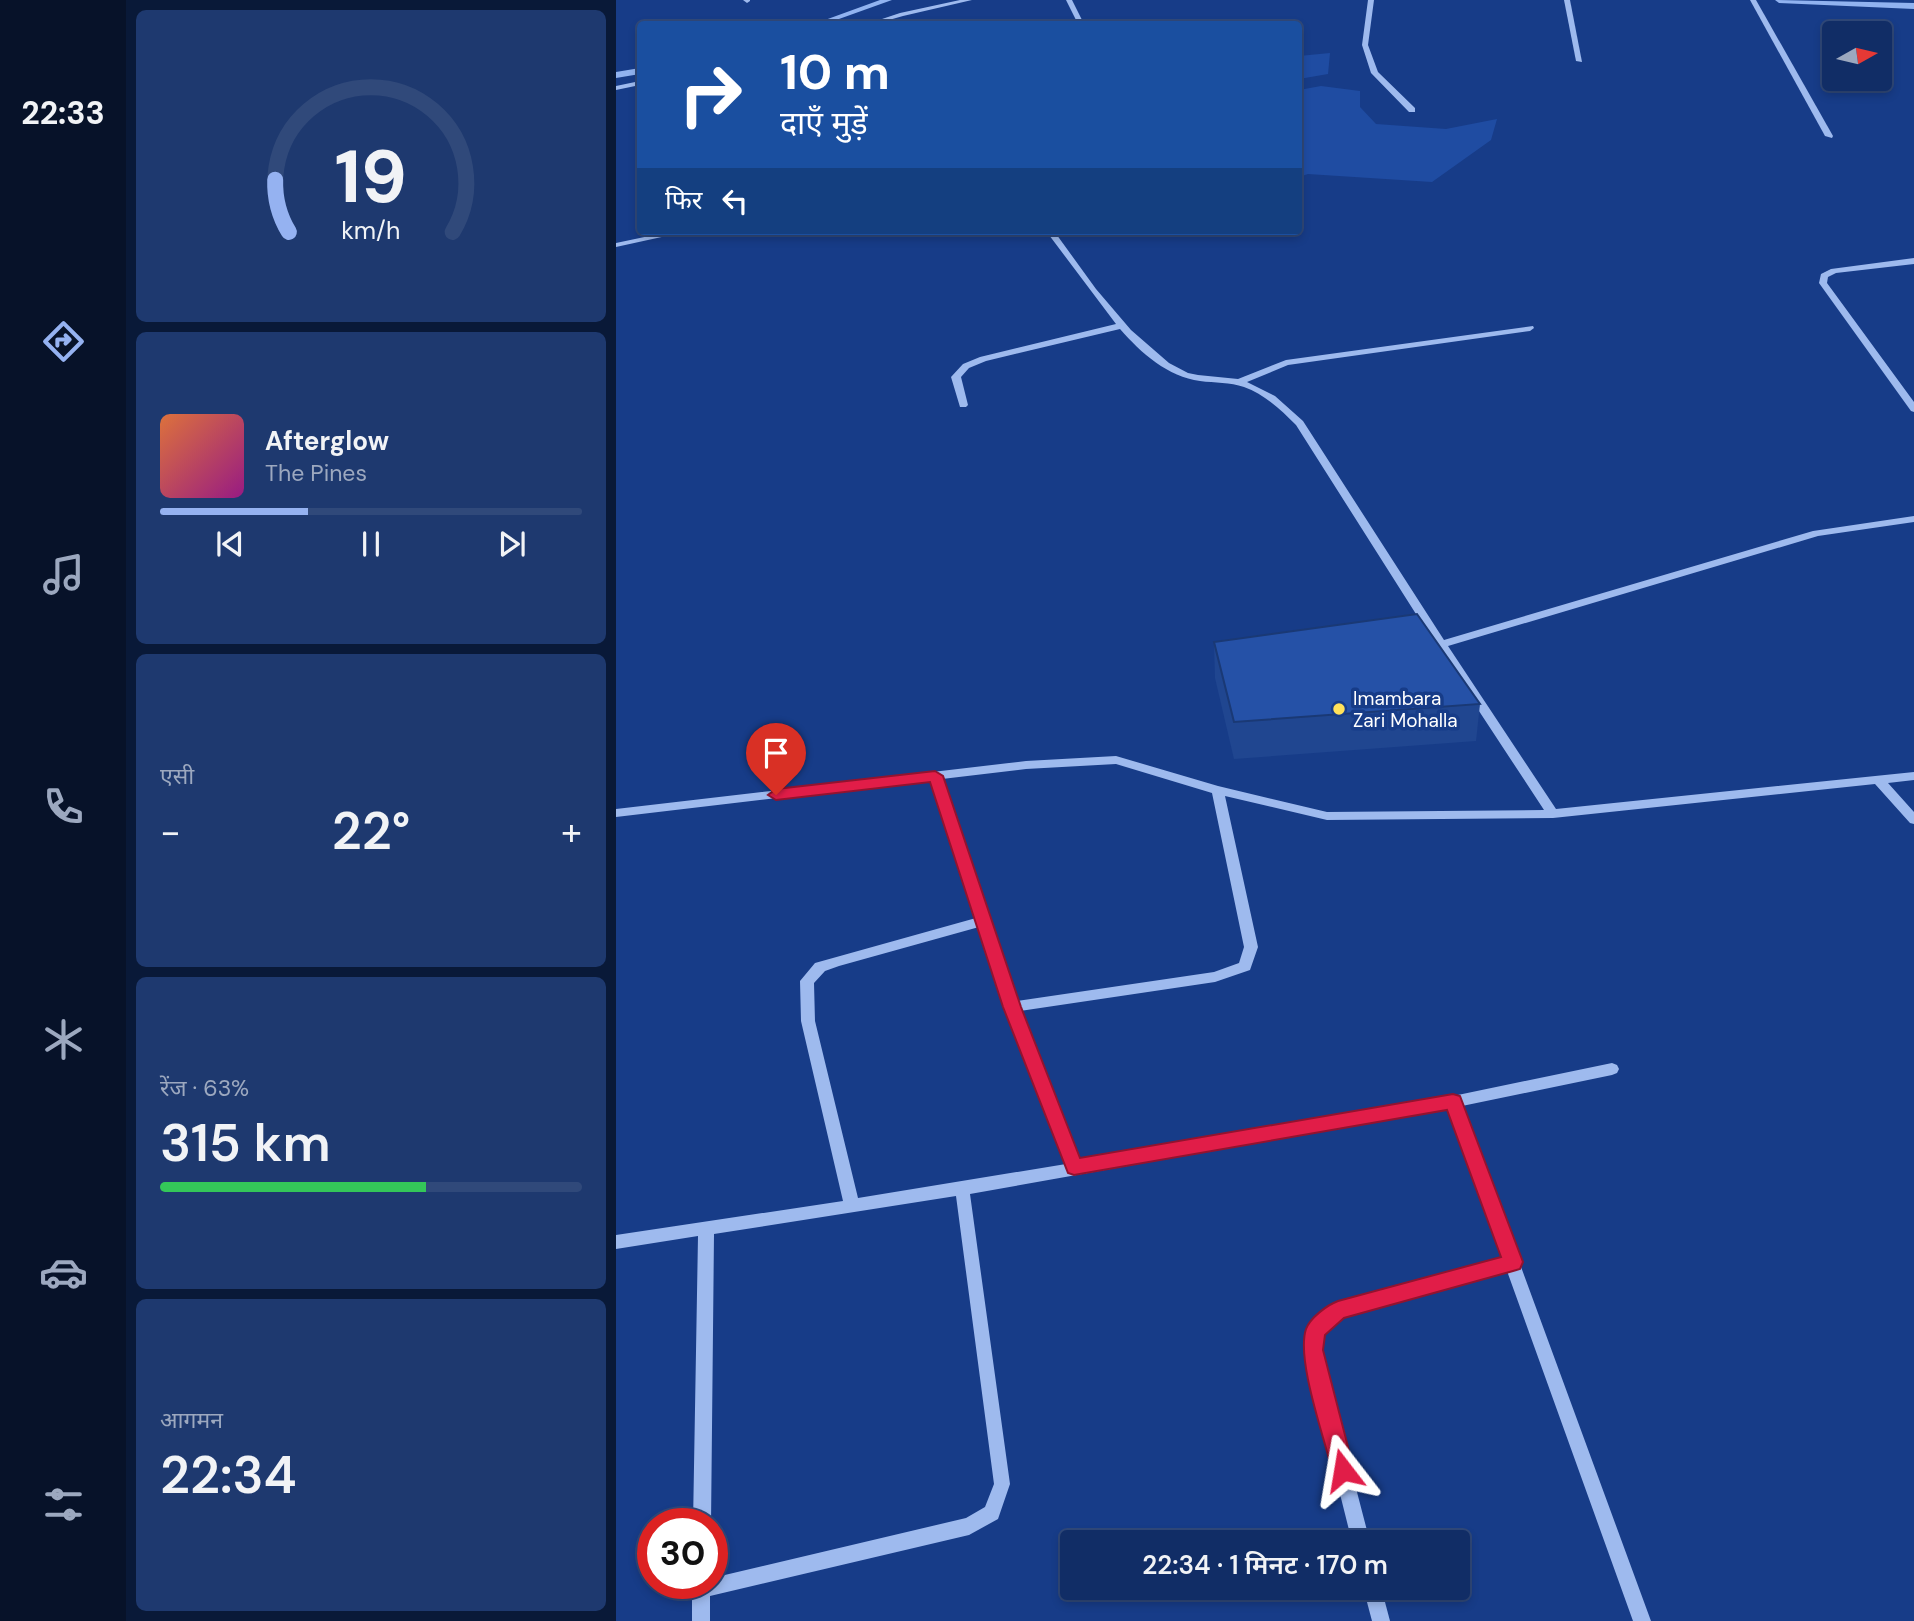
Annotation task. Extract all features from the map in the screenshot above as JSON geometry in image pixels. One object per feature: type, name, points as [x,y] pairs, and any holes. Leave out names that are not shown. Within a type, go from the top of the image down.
[{"type":"street","points":[[880,21],[969,0]]},
{"type":"street","points":[[1069,0],[1080,21]]},
{"type":"street","points":[[1371,0],[1365,45],[1372,64],[1375,72],[1412,110]]},
{"type":"street","points":[[1567,0],[1580,61]]},
{"type":"street","points":[[1753,1],[1829,136]]},
{"type":"street","points":[[902,14],[905,21]]},
{"type":"street","points":[[616,88],[637,84]]},
{"type":"street","points":[[616,245],[665,235]]},
{"type":"street","points":[[1053,235],[1121,326],[1165,365],[1185,375],[1210,381],[1239,382],[1272,397],[1300,423],[1553,814]]},
{"type":"street","points":[[1914,261],[1834,271],[1824,276],[1823,283],[1914,409]]},
{"type":"street","points":[[963,405],[956,377],[966,366],[983,359],[1121,326]]},
{"type":"street","points":[[1239,382],[1286,363],[1530,328]]},
{"type":"street","points":[[1441,644],[1817,533],[1914,519]]},
{"type":"street","points":[[616,813],[1026,765],[1116,760],[1218,790],[1327,816],[1553,814],[1914,776]]},
{"type":"street","points":[[935,776],[1012,1007],[1074,1167]]},
{"type":"street","points":[[1877,779],[1914,820]]},
{"type":"street","points":[[1012,1007],[1215,976],[1245,966],[1251,947],[1218,790]]},
{"type":"street","points":[[852,1206],[808,1021],[807,981],[820,967],[836,961],[983,921]]},
{"type":"street","points":[[616,1242],[962,1189],[1453,1101],[1612,1069]]},
{"type":"street","points":[[1453,1101],[1642,1621]]},
{"type":"street","points":[[728,1580],[969,1526],[992,1513],[1002,1484],[962,1189]]},
{"type":"street","points":[[702,1508],[706,1230]]},
{"type":"street","points":[[1358,1530],[1312,1350],[1316,1330],[1338,1310],[1513,1262]]},
{"type":"street","points":[[701,1599],[701,1621]]},
{"type":"street","points":[[1375,1600],[1381,1621]]},
{"type":"shaded area","points":[[1330,53],[1328,74],[1302,78],[1302,56]]},
{"type":"shaded area","points":[[1321,86],[1360,91],[1360,107],[1376,124],[1446,129],[1497,119],[1491,140],[1432,182],[1308,174],[1302,176],[1302,89]]},
{"type":"building","points":[[1417,614],[1480,704],[1234,722],[1214,642]]},
{"type":"waterway","points":[[827,21],[888,0]]},
{"type":"waterway","points":[[1779,0],[1914,6]]},
{"type":"waterway","points":[[616,75],[637,72]]},
{"type":"place","name":"Imambara Zari Mohalla","points":[[1339,709]]},
{"type":"route","points":[[776,795],[935,776],[1012,1007],[1074,1167],[1453,1101],[1513,1262],[1338,1310],[1316,1330],[1312,1350],[1343,1470]]}]
